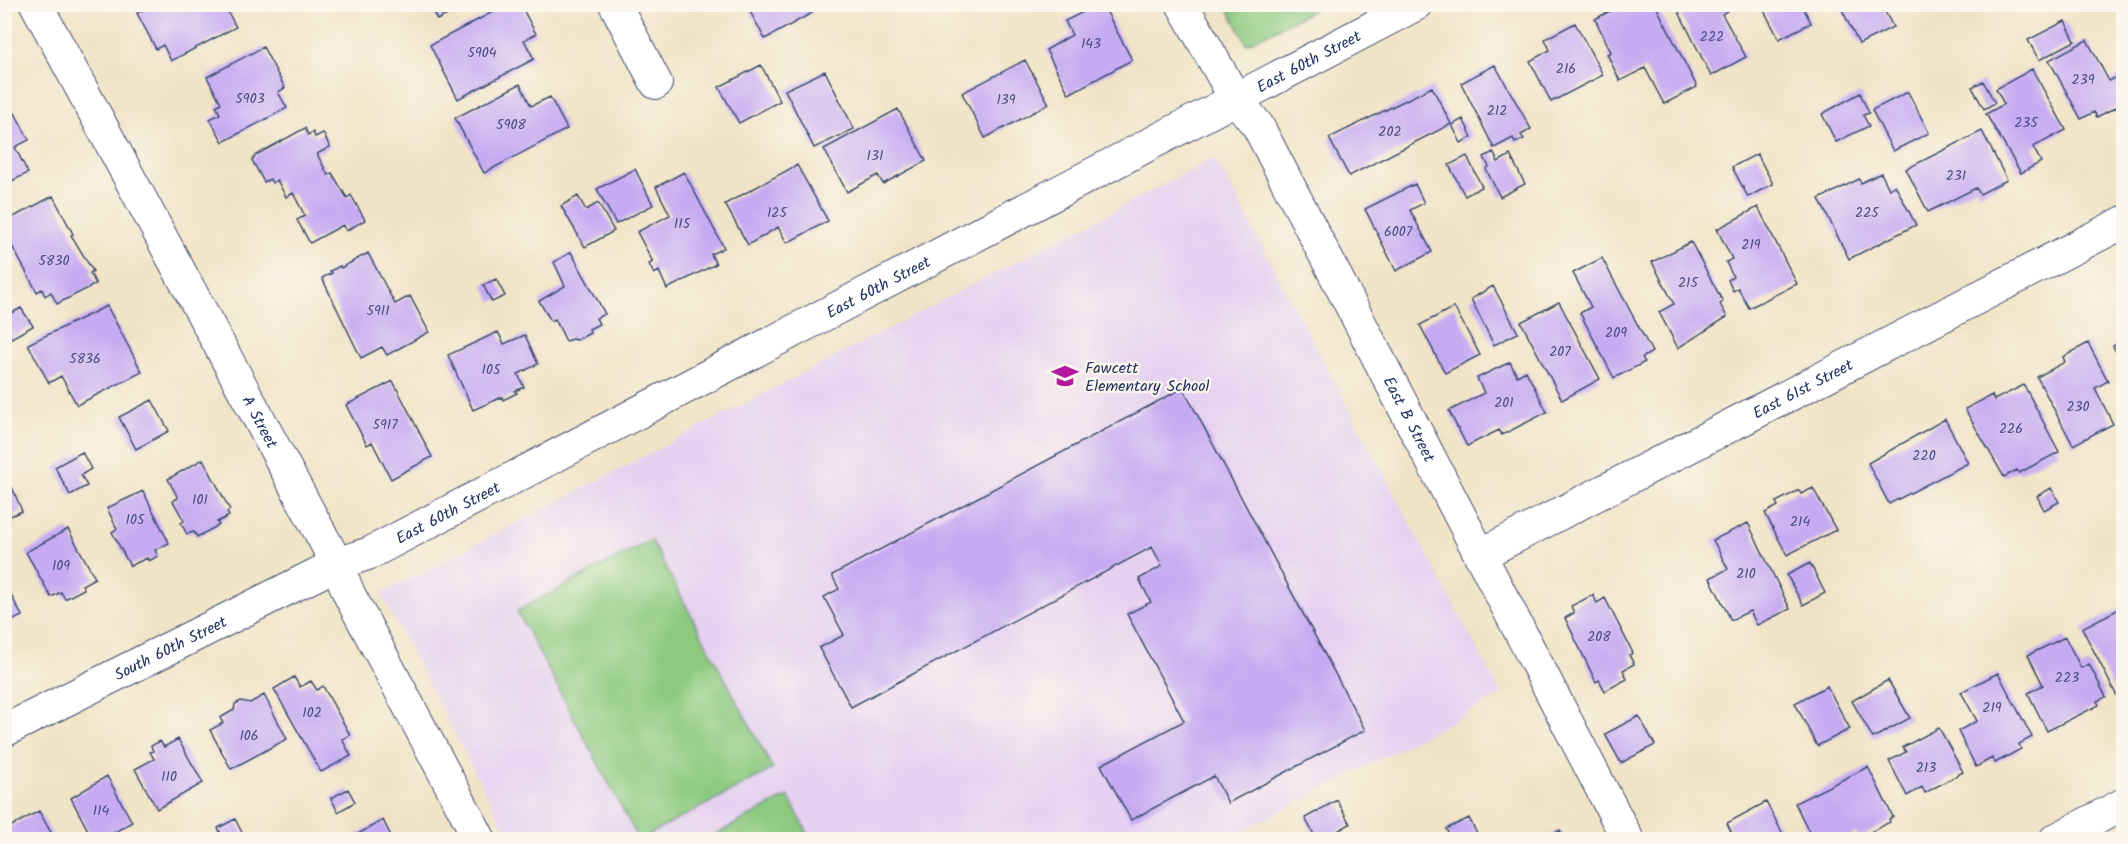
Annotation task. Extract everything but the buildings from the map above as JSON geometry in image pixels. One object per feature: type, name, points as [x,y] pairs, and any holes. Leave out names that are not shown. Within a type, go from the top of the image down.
[{"type":"street","name":"A Street","points":[[36,4],[337,564],[349,594],[480,840]]},
{"type":"street","points":[[615,4],[656,83]]},
{"type":"street","name":"East B Street","points":[[1182,4],[1235,98],[1258,126],[1628,840]]},
{"type":"street","name":"East 60th Street","points":[[337,564],[370,553],[1416,4]]},
{"type":"street","name":"East 61st Street","points":[[1480,555],[2124,222]]},
{"type":"street","name":"South 60th Street","points":[[4,731],[337,564]]},
{"type":"street","points":[[2055,840],[2124,804]]},
{"type":"shaded area","name":"Fawcett Elementary School","points":[[1215,158],[1502,695],[1227,839],[510,839],[381,594]]},
{"type":"green space","points":[[1226,5],[1323,5],[1247,44]]},
{"type":"green space","points":[[651,540],[773,769],[639,840],[517,611]]},
{"type":"green space","points":[[788,796],[811,839],[707,839]]},
{"type":"place","name":"Fawcett Elementary School","points":[[1065,376]]}]
